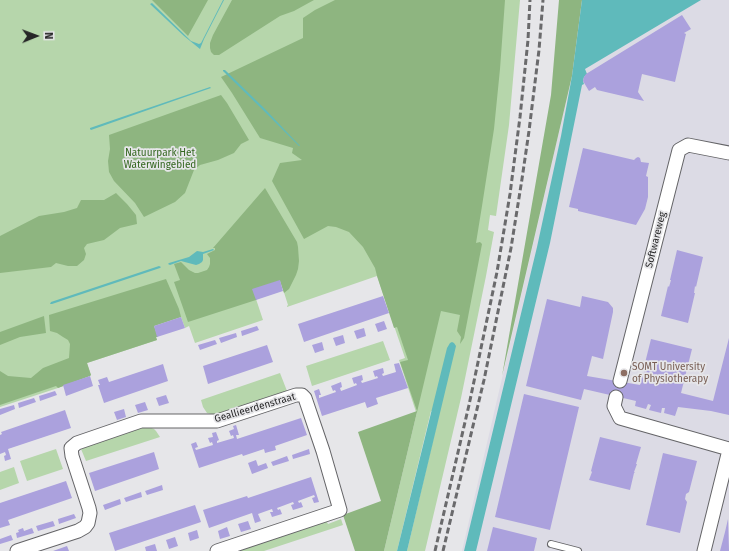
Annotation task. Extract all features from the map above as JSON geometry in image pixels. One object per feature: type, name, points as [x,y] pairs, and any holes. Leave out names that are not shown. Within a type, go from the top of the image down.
[{"type":"street","name":"Softwareweg","points":[[620,381],[679,150],[688,145],[729,153]]},
{"type":"street","name":"Geallieerdenstraat","points":[[17,551],[78,531],[85,527],[88,523],[90,513],[89,508],[72,456],[71,448],[77,443],[141,421],[217,421],[296,395],[302,395],[305,398],[326,460],[340,510],[217,551]]},
{"type":"street","points":[[616,397],[614,406],[620,418],[729,450],[725,481],[704,551]]},
{"type":"lane","points":[[551,544],[578,551]]},
{"type":"shaded area","points":[[582,0],[729,0],[729,551],[462,551],[572,76]]},
{"type":"green space","name":"Natuurpark Het Waterwingebied","points":[[0,0],[520,0],[509,125],[496,216],[490,215],[488,230],[494,232],[461,398],[425,551],[407,551],[440,410],[431,411],[397,551],[384,551],[417,412],[399,360],[405,358],[377,276],[287,307],[288,305],[280,280],[253,290],[263,320],[195,343],[189,326],[185,328],[181,317],[154,326],[157,340],[87,363],[91,375],[58,388],[0,407]]},
{"type":"green space","points":[[152,0],[208,0],[188,36]]},
{"type":"green space","points":[[232,0],[314,0],[294,11],[280,16],[219,55],[214,55],[211,52],[210,43]]},
{"type":"green space","points":[[335,0],[505,0],[494,129],[476,243],[480,242],[482,244],[464,338],[460,344],[461,337],[457,331],[460,315],[441,311],[384,551],[355,551],[343,515],[381,501],[358,432],[417,411],[400,362],[408,360],[397,327],[394,328],[375,268],[363,247],[349,232],[336,227],[328,226],[304,239],[272,181],[280,163],[302,160],[292,153],[293,148],[260,138],[221,77],[303,38],[303,18]]},
{"type":"green space","points":[[559,0],[582,0],[572,76],[502,376],[551,95]]},
{"type":"green space","points":[[221,95],[249,140],[241,144],[234,153],[218,160],[200,165],[194,170],[185,193],[175,202],[144,217],[135,203],[114,181],[109,172],[109,135]]},
{"type":"green space","points":[[265,188],[297,242],[299,261],[298,269],[289,289],[284,293],[280,281],[256,300],[188,322],[174,282],[180,280],[174,264],[181,262],[189,270],[195,273],[207,270],[210,264],[210,258],[207,254],[215,250],[215,248],[213,248]]},
{"type":"green space","points":[[116,193],[136,215],[137,224],[120,228],[104,240],[87,244],[84,248],[86,254],[84,260],[77,266],[68,266],[56,263],[51,267],[0,273],[0,236],[39,216],[64,212],[77,208],[81,200],[104,200]]},
{"type":"green space","points":[[166,279],[181,317],[154,326],[158,337],[156,337],[157,340],[87,363],[90,376],[58,388],[56,386],[0,405],[0,371],[8,376],[31,378],[43,368],[69,358],[70,344],[68,340],[57,333],[50,331],[49,315]]},
{"type":"green space","points":[[44,316],[46,333],[20,337],[0,345],[0,332]]},
{"type":"green space","points":[[383,341],[390,360],[312,386],[306,366]]},
{"type":"green space","points":[[280,373],[287,391],[215,415],[207,413],[203,407],[201,400]]},
{"type":"green space","points":[[142,427],[154,429],[160,437],[86,461],[81,449],[83,447]]},
{"type":"green space","points":[[56,449],[63,469],[27,481],[20,461]]},
{"type":"green space","points":[[14,467],[19,483],[0,490],[0,472]]},
{"type":"green space","points":[[341,519],[343,525],[264,551],[233,551],[326,520],[328,524]]},
{"type":"water","points":[[223,0],[200,49],[184,36],[150,4],[152,3],[191,41],[199,44],[201,43]]},
{"type":"water","points":[[582,0],[701,0],[585,69],[587,74],[584,77],[584,84],[582,85],[550,243],[476,551],[464,551],[537,247],[561,136],[572,76]]},
{"type":"water","points":[[225,70],[265,109],[300,146],[223,71]]},
{"type":"water","points":[[210,87],[211,88],[91,130],[90,129],[90,128]]},
{"type":"water","points":[[214,250],[203,254],[202,262],[196,265],[181,261],[170,265],[168,264],[189,257],[197,251],[203,252]]},
{"type":"water","points":[[159,266],[161,267],[160,268],[50,304],[51,302]]},
{"type":"water","points":[[452,342],[456,346],[407,551],[397,551],[447,348]]},
{"type":"building","points":[[682,15],[691,29],[684,33],[686,34],[675,82],[642,74],[638,92],[644,101],[597,90],[595,87],[589,91],[583,81],[586,74]]},
{"type":"building","points":[[583,148],[634,160],[638,157],[640,158],[641,162],[649,163],[646,176],[648,177],[648,197],[645,209],[636,225],[578,211],[578,209],[569,207]]},
{"type":"building","points":[[677,250],[703,257],[696,287],[695,286],[695,293],[688,323],[661,316],[668,286],[669,287],[671,280]]},
{"type":"building","points":[[280,280],[283,291],[256,300],[252,289]]},
{"type":"building","points":[[383,296],[389,313],[304,342],[298,324]]},
{"type":"building","points":[[582,296],[608,302],[613,308],[603,359],[592,356],[587,376],[640,385],[651,339],[692,349],[681,393],[713,401],[729,338],[729,415],[678,407],[675,416],[664,413],[665,408],[662,408],[661,413],[649,410],[651,405],[648,404],[646,409],[635,406],[636,401],[584,389],[581,400],[526,386],[547,299],[580,307]]},
{"type":"building","points":[[181,317],[185,328],[157,337],[154,326]]},
{"type":"building","points":[[384,321],[387,329],[378,332],[375,324]]},
{"type":"building","points":[[257,326],[259,330],[242,336],[241,331]]},
{"type":"building","points":[[364,328],[366,336],[357,339],[354,331]]},
{"type":"building","points":[[236,333],[237,337],[221,343],[219,338]]},
{"type":"building","points":[[343,335],[345,343],[336,346],[333,338]]},
{"type":"building","points":[[215,340],[217,344],[200,350],[198,345]]},
{"type":"building","points":[[322,342],[324,350],[315,353],[312,345]]},
{"type":"building","points":[[267,345],[273,362],[208,384],[203,366]]},
{"type":"building","points":[[399,363],[408,388],[376,398],[378,404],[367,408],[365,402],[322,416],[314,391],[319,389],[321,395],[319,395],[319,398],[336,392],[335,390],[333,391],[331,386],[341,382],[341,391],[357,385],[356,383],[354,384],[352,378],[362,375],[362,383],[378,378],[377,376],[375,377],[373,371],[383,368],[383,376],[396,372],[394,364]]},
{"type":"building","points":[[163,364],[168,381],[104,403],[98,385],[100,385],[98,380],[107,377],[109,382]]},
{"type":"building","points":[[90,376],[93,386],[66,396],[63,385]]},
{"type":"building","points":[[55,391],[57,395],[40,401],[39,396]]},
{"type":"building","points":[[524,394],[579,407],[550,530],[495,517]]},
{"type":"building","points":[[166,395],[169,403],[159,406],[156,398]]},
{"type":"building","points":[[34,398],[36,402],[19,408],[18,403]]},
{"type":"building","points":[[145,402],[148,410],[138,413],[135,405]]},
{"type":"building","points":[[14,405],[15,409],[0,415],[0,409]]},
{"type":"building","points":[[124,409],[126,417],[117,420],[114,412]]},
{"type":"building","points":[[65,410],[71,428],[8,449],[11,459],[5,461],[5,452],[0,454],[1,432]]},
{"type":"building","points":[[301,418],[307,435],[275,446],[276,450],[265,453],[264,449],[243,456],[242,454],[199,468],[191,444],[196,442],[198,447],[195,448],[196,450],[213,445],[212,442],[210,443],[208,438],[213,437],[212,433],[216,432],[219,440],[217,443],[234,438],[233,435],[231,436],[229,431],[234,429],[233,426],[236,425],[239,435],[236,435],[237,439]]},
{"type":"building","points":[[600,437],[641,447],[630,490],[589,480]]},
{"type":"building","points":[[309,449],[310,454],[293,459],[292,455]]},
{"type":"building","points":[[154,452],[159,469],[95,491],[89,473]]},
{"type":"building","points":[[663,453],[697,461],[689,492],[686,494],[685,499],[687,502],[680,533],[646,525]]},
{"type":"building","points":[[287,456],[289,461],[273,466],[271,462]]},
{"type":"building","points":[[256,460],[258,466],[266,463],[268,468],[252,474],[248,463]]},
{"type":"building","points":[[311,477],[319,502],[314,503],[312,498],[315,497],[314,495],[298,501],[299,503],[301,502],[303,507],[293,510],[291,505],[294,504],[293,502],[277,508],[278,510],[280,509],[282,514],[272,517],[270,512],[273,512],[272,509],[258,514],[261,521],[255,523],[252,513],[209,528],[203,510],[247,496],[248,498]]},
{"type":"building","points":[[66,481],[72,498],[8,520],[10,525],[0,528],[0,503]]},
{"type":"building","points":[[162,485],[163,490],[147,495],[145,491]]},
{"type":"building","points":[[141,492],[142,497],[126,502],[124,498]]},
{"type":"building","points":[[120,499],[121,504],[105,510],[103,505]]},
{"type":"building","points":[[195,505],[201,522],[115,551],[109,533]]},
{"type":"building","points":[[74,514],[76,518],[59,524],[58,519]]},
{"type":"building","points":[[728,519],[729,551],[720,551],[725,532]]},
{"type":"building","points":[[53,521],[55,526],[38,531],[36,526]]},
{"type":"building","points":[[248,521],[251,529],[241,532],[238,524]]},
{"type":"building","points":[[227,527],[230,536],[220,539],[218,531]]},
{"type":"building","points":[[493,527],[537,538],[534,551],[487,551]]},
{"type":"building","points":[[23,528],[24,531],[32,528],[34,533],[17,538],[16,533],[19,532],[18,530]]},
{"type":"building","points":[[197,530],[199,538],[190,541],[188,533]]},
{"type":"building","points":[[11,535],[13,540],[0,544],[0,539]]},
{"type":"building","points":[[175,537],[178,546],[169,549],[166,540]]},
{"type":"building","points":[[155,544],[157,551],[146,551],[145,547]]},
{"type":"building","points":[[67,546],[69,551],[53,551]]},
{"type":"railway","points":[[435,551],[469,405],[497,272],[510,194],[520,117],[528,40],[530,0]]},
{"type":"railway","points":[[443,551],[484,380],[511,248],[529,131],[539,50],[543,0]]},
{"type":"place","name":"SOMT University of Physiotherapy","points":[[624,373]]}]
